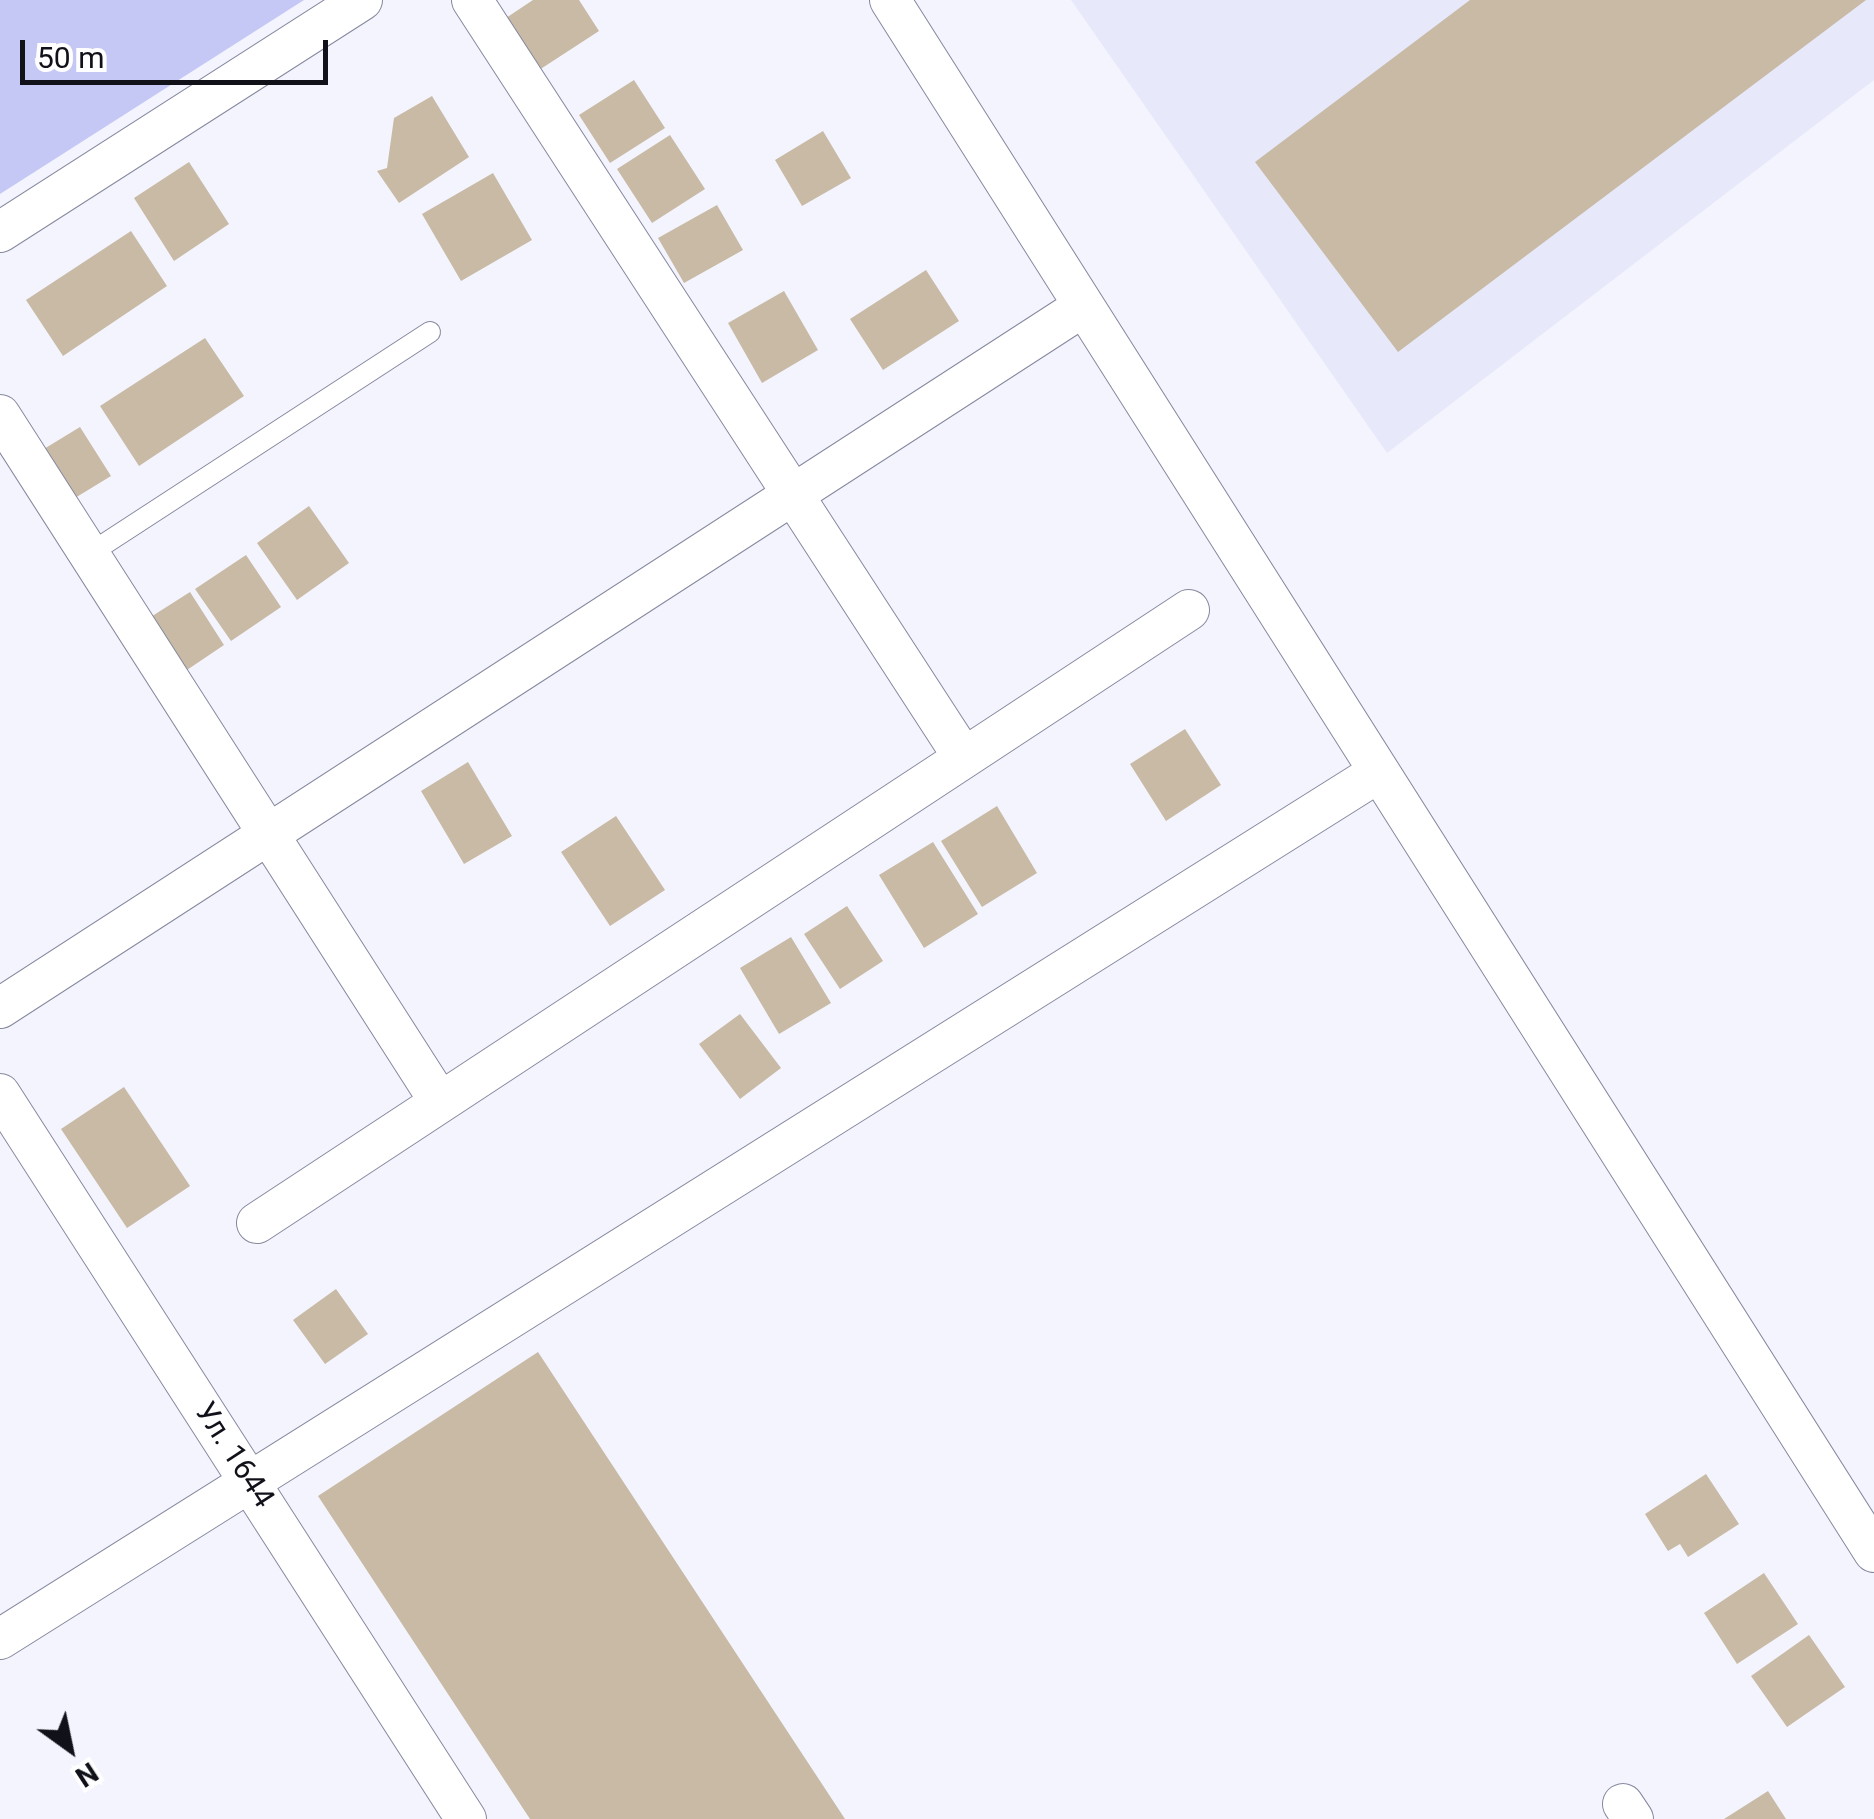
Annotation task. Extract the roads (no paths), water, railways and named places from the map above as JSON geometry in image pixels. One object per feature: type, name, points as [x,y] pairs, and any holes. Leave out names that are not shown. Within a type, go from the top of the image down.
[{"type":"street","points":[[0,232],[362,0]]},
{"type":"street","points":[[472,0],[964,758]]},
{"type":"street","points":[[890,0],[1874,1552]]},
{"type":"street","points":[[0,1008],[1084,306]]},
{"type":"street","points":[[0,415],[440,1102]]},
{"type":"street","points":[[257,1223],[1188,610]]},
{"type":"street","points":[[0,1639],[1379,772]]},
{"type":"street","name":"Ул. 1644","points":[[0,1094],[466,1819]]},
{"type":"lane","points":[[89,554],[430,332]]}]
